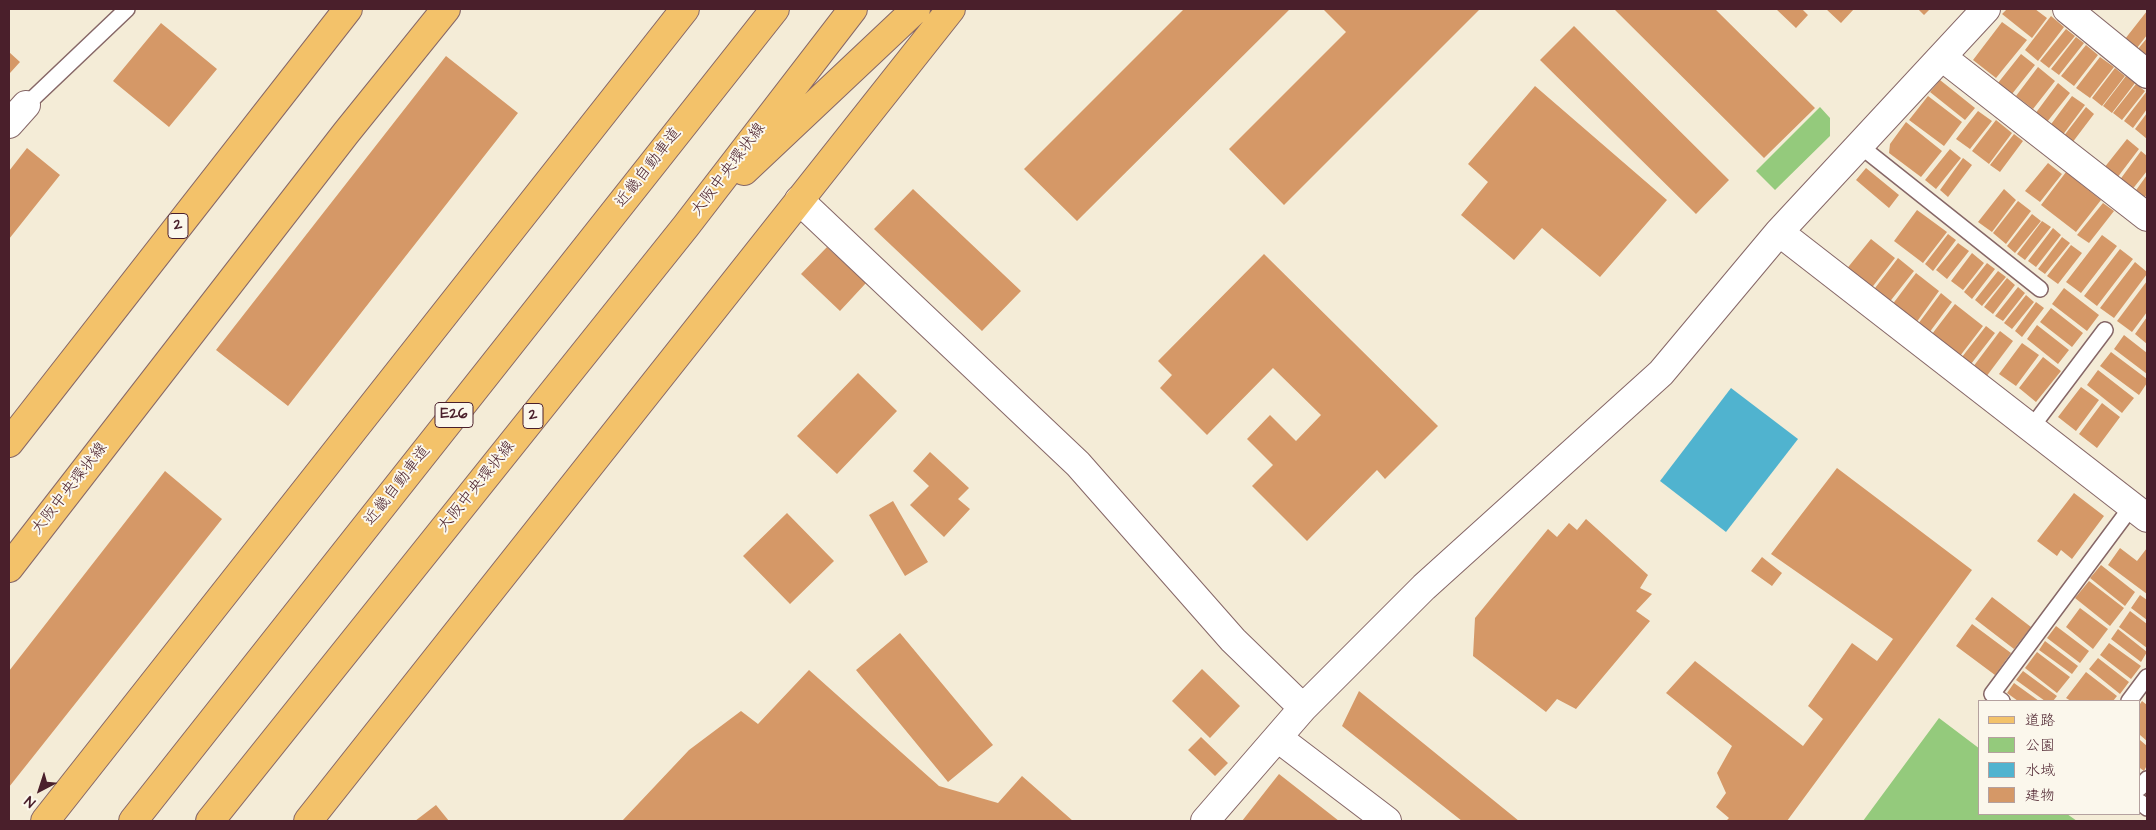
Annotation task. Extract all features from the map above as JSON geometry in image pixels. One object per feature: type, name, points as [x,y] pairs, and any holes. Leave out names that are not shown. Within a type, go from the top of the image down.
[{"type":"main road","name":"2","points":[[9,443],[348,9]]},
{"type":"main road","points":[[346,134],[427,9]]},
{"type":"main road","name":"大阪中央環状線","points":[[9,568],[346,134],[446,9]]},
{"type":"main road","points":[[46,821],[684,9]]},
{"type":"main road","name":"近畿自動車道","points":[[133,821],[775,9]]},
{"type":"main road","name":"大阪中央環状線","points":[[210,821],[686,226],[853,9]]},
{"type":"main road","points":[[686,226],[916,9]]},
{"type":"main road","points":[[308,821],[951,9]]},
{"type":"street","points":[[1205,821],[1303,708],[1424,587],[1661,373],[1779,232],[1986,9]]},
{"type":"street","points":[[2066,9],[2147,74]]},
{"type":"street","points":[[1942,57],[2147,217]]},
{"type":"street","points":[[799,200],[1078,464],[1233,640],[1303,708]]},
{"type":"street","points":[[1779,232],[2140,512]]},
{"type":"street","points":[[1278,738],[1387,821]]},
{"type":"lane","points":[[18,114],[127,9]]},
{"type":"lane","points":[[1859,145],[2040,289]]},
{"type":"lane","points":[[2031,428],[2105,330]]},
{"type":"lane","points":[[2001,700],[1992,694],[2140,512]]},
{"type":"lane","points":[[2130,700],[2147,677]]},
{"type":"green space","points":[[1820,107],[1830,118],[1830,136],[1775,190],[1756,171]]},
{"type":"green space","points":[[1939,718],[1978,747],[1978,815],[2068,815],[2077,821],[1863,821]]},
{"type":"water","points":[[1731,388],[1798,439],[1726,532],[1660,481]]},
{"type":"building","points":[[1184,9],[1290,9],[1077,221],[1024,169]]},
{"type":"building","points":[[1323,9],[1480,9],[1284,205],[1229,149],[1346,32]]},
{"type":"building","points":[[1614,9],[1715,9],[1815,108],[1764,158]]},
{"type":"building","points":[[1776,9],[1802,9],[1808,15],[1796,28]]},
{"type":"building","points":[[1826,9],[1854,9],[1841,23]]},
{"type":"building","points":[[1918,9],[1930,9],[1924,15]]},
{"type":"building","points":[[2007,9],[2035,9],[2047,18],[2032,38],[2002,14]]},
{"type":"building","points":[[2147,11],[2147,35],[2137,48],[2125,39]]},
{"type":"building","points":[[2051,16],[2064,27],[2038,61],[2025,50]]},
{"type":"building","points":[[2002,22],[2027,40],[1996,78],[1973,60]]},
{"type":"building","points":[[161,23],[217,69],[169,127],[113,81]]},
{"type":"building","points":[[1574,26],[1729,180],[1696,214],[1540,60]]},
{"type":"building","points":[[2066,29],[2075,36],[2049,68],[2040,61]]},
{"type":"building","points":[[2076,37],[2084,43],[2059,75],[2051,69]]},
{"type":"building","points":[[2147,38],[2147,56],[2138,49]]},
{"type":"building","points":[[2086,45],[2098,55],[2074,86],[2061,76]]},
{"type":"building","points":[[9,52],[20,62],[10,73],[9,72]]},
{"type":"building","points":[[2021,54],[2035,65],[2012,94],[1998,83]]},
{"type":"building","points":[[446,56],[518,113],[288,406],[216,350]]},
{"type":"building","points":[[2100,57],[2114,67],[2090,98],[2076,88]]},
{"type":"building","points":[[2038,67],[2055,81],[2033,109],[2016,96]]},
{"type":"building","points":[[2115,68],[2125,76],[2102,106],[2092,98]]},
{"type":"building","points":[[2126,76],[2135,83],[2112,113],[2103,106]]},
{"type":"building","points":[[1940,80],[1975,108],[1965,120],[1930,92]]},
{"type":"building","points":[[2058,83],[2070,93],[2047,122],[2035,114]]},
{"type":"building","points":[[2136,84],[2145,91],[2122,120],[2113,113]]},
{"type":"building","points":[[1535,86],[1667,200],[1600,277],[1542,228],[1514,260],[1461,215],[1488,182],[1468,164]]},
{"type":"building","points":[[2147,91],[2147,109],[2133,128],[2124,121]]},
{"type":"building","points":[[1928,96],[1962,122],[1944,146],[1909,120]]},
{"type":"building","points":[[2072,96],[2085,105],[2062,136],[2049,127]]},
{"type":"building","points":[[2086,107],[2094,114],[2072,143],[2063,137]]},
{"type":"building","points":[[1978,111],[1992,121],[1970,149],[1956,139]]},
{"type":"building","points":[[2147,113],[2147,139],[2135,129]]},
{"type":"building","points":[[1996,120],[2012,133],[1989,164],[1972,151]]},
{"type":"building","points":[[1906,122],[1942,151],[1921,177],[1889,153],[1890,144]]},
{"type":"building","points":[[2014,134],[2023,141],[2000,172],[1990,165]]},
{"type":"building","points":[[2127,139],[2139,149],[2117,178],[2104,168]]},
{"type":"building","points":[[27,148],[60,175],[9,239],[9,171]]},
{"type":"building","points":[[1950,149],[1961,158],[1936,189],[1925,180]]},
{"type":"building","points":[[2141,151],[2147,156],[2147,171],[2131,191],[2119,181]]},
{"type":"building","points":[[1963,158],[1972,165],[1948,197],[1940,190]]},
{"type":"building","points":[[2048,163],[2062,174],[2040,202],[2025,191]]},
{"type":"building","points":[[1866,168],[1899,195],[1889,208],[1856,180]]},
{"type":"building","points":[[2066,172],[2101,200],[2076,232],[2041,205]]},
{"type":"building","points":[[2147,175],[2147,194],[2143,200],[2134,193]]},
{"type":"building","points":[[913,189],[1021,291],[982,331],[874,229]]},
{"type":"building","points":[[2004,189],[2016,200],[1992,232],[1978,222]]},
{"type":"building","points":[[2018,201],[2031,211],[2006,244],[1993,233]]},
{"type":"building","points":[[2103,203],[2114,211],[2089,243],[2077,235]]},
{"type":"building","points":[[1917,210],[1947,232],[1923,263],[1894,241]]},
{"type":"building","points":[[2032,214],[2041,221],[2015,253],[2007,246]]},
{"type":"building","points":[[2042,221],[2051,227],[2025,260],[2017,254]]},
{"type":"building","points":[[2053,228],[2061,235],[2036,267],[2028,261]]},
{"type":"building","points":[[1948,234],[1956,240],[1933,271],[1925,264]]},
{"type":"building","points":[[2102,235],[2117,246],[2081,293],[2066,282]]},
{"type":"building","points":[[2062,237],[2070,243],[2045,274],[2038,269]]},
{"type":"building","points":[[1871,239],[1895,258],[1870,290],[1845,271]]},
{"type":"building","points":[[1958,243],[1969,251],[1947,279],[1936,270]]},
{"type":"building","points":[[2071,245],[2082,253],[2058,284],[2047,276]]},
{"type":"building","points":[[827,247],[866,283],[840,311],[801,274]]},
{"type":"building","points":[[2120,249],[2133,259],[2097,306],[2084,296]]},
{"type":"building","points":[[1972,253],[1984,263],[1963,290],[1951,281]]},
{"type":"building","points":[[1264,254],[1438,426],[1385,479],[1377,470],[1307,541],[1252,486],[1273,465],[1247,439],[1270,415],[1296,441],[1321,415],[1273,368],[1207,435],[1160,388],[1172,375],[1158,361]]},
{"type":"building","points":[[1898,258],[1914,271],[1888,304],[1872,292]]},
{"type":"building","points":[[2135,262],[2147,274],[2114,318],[2100,308]]},
{"type":"building","points":[[1987,263],[1995,269],[1972,299],[1964,292]]},
{"type":"building","points":[[1998,271],[2006,277],[1982,306],[1975,300]]},
{"type":"building","points":[[1916,273],[1939,291],[1916,323],[1892,305]]},
{"type":"building","points":[[2007,278],[2015,285],[1993,314],[1984,307]]},
{"type":"building","points":[[2147,281],[2147,312],[2132,332],[2117,321]]},
{"type":"building","points":[[2018,287],[2025,293],[2003,321],[1995,316]]},
{"type":"building","points":[[2064,288],[2099,315],[2087,331],[2052,304]]},
{"type":"building","points":[[1941,293],[1952,302],[1929,333],[1918,324]]},
{"type":"building","points":[[2026,295],[2034,302],[2012,329],[2004,323]]},
{"type":"building","points":[[2036,302],[2044,308],[2022,337],[2015,331]]},
{"type":"building","points":[[1955,304],[1983,326],[1960,356],[1932,334]]},
{"type":"building","points":[[2051,308],[2083,333],[2072,347],[2040,322]]},
{"type":"building","points":[[2147,317],[2147,344],[2135,334]]},
{"type":"building","points":[[2037,325],[2069,350],[2058,364],[2027,339]]},
{"type":"building","points":[[1986,326],[1995,333],[1971,364],[1962,357]]},
{"type":"building","points":[[2000,331],[2013,341],[1986,377],[1973,367]]},
{"type":"building","points":[[2124,335],[2147,353],[2147,374],[2114,349]]},
{"type":"building","points":[[2022,343],[2039,355],[2016,386],[1999,374]]},
{"type":"building","points":[[2111,352],[2147,379],[2147,383],[2139,395],[2100,366]]},
{"type":"building","points":[[2043,357],[2061,371],[2036,402],[2019,388]]},
{"type":"building","points":[[2098,370],[2134,398],[2122,413],[2087,385]]},
{"type":"building","points":[[858,373],[897,411],[837,474],[797,436]]},
{"type":"building","points":[[2081,387],[2099,400],[2076,431],[2058,417]]},
{"type":"building","points":[[2102,403],[2120,417],[2097,448],[2079,434]]},
{"type":"building","points":[[930,452],[969,488],[958,499],[970,509],[944,537],[910,505],[929,486],[913,471]]},
{"type":"building","points":[[1837,468],[1972,570],[1787,821],[1726,821],[1729,818],[1716,807],[1726,793],[1717,773],[1732,746],[1666,693],[1695,661],[1803,746],[1823,719],[1808,706],[1852,643],[1877,661],[1893,639],[1771,554]]},
{"type":"building","points":[[165,471],[222,519],[9,787],[9,671]]},
{"type":"building","points":[[2074,493],[2104,516],[2072,559],[2061,550],[2057,556],[2037,541]]},
{"type":"building","points":[[893,501],[928,562],[905,576],[869,515]]},
{"type":"building","points":[[787,513],[834,561],[790,604],[743,556]]},
{"type":"building","points":[[1586,519],[1648,575],[1640,588],[1652,594],[1636,611],[1650,621],[1576,709],[1557,699],[1546,712],[1473,656],[1475,618],[1548,529],[1557,537],[1569,523],[1577,530]]},
{"type":"building","points":[[2120,548],[2137,561],[2147,548],[2147,594],[2108,565]]},
{"type":"building","points":[[1762,557],[1782,573],[1772,586],[1751,571]]},
{"type":"building","points":[[2101,565],[2135,592],[2125,606],[2090,578]]},
{"type":"building","points":[[2089,581],[2124,608],[2110,626],[2075,598]]},
{"type":"building","points":[[2140,595],[2147,600],[2147,620],[2131,608]]},
{"type":"building","points":[[1992,597],[2031,627],[2014,649],[1975,619]]},
{"type":"building","points":[[2080,608],[2108,629],[2093,649],[2066,627]]},
{"type":"building","points":[[2130,611],[2147,624],[2147,648],[2119,627]]},
{"type":"building","points":[[1972,624],[2011,653],[1995,675],[1956,646]]},
{"type":"building","points":[[2056,626],[2089,651],[2080,663],[2047,638]]},
{"type":"building","points":[[2118,629],[2147,652],[2141,662],[2111,639]]},
{"type":"building","points":[[900,633],[993,745],[948,782],[856,670]]},
{"type":"building","points":[[2045,641],[2078,666],[2072,674],[2039,650]]},
{"type":"building","points":[[2109,643],[2141,666],[2131,679],[2100,655]]},
{"type":"building","points":[[2037,652],[2070,677],[2057,693],[2025,668]]},
{"type":"building","points":[[2098,658],[2129,682],[2120,694],[2089,669]]},
{"type":"building","points":[[1202,669],[1240,706],[1210,738],[1172,701]]},
{"type":"building","points":[[809,670],[939,786],[998,803],[1022,776],[1073,821],[622,821],[689,750],[741,711],[758,724]]},
{"type":"building","points":[[2023,671],[2057,696],[2054,700],[2044,700],[2016,680]]},
{"type":"building","points":[[2086,672],[2117,696],[2114,700],[2069,700],[2066,698]]},
{"type":"building","points":[[2014,683],[2038,700],[2017,700],[2007,693]]},
{"type":"building","points":[[1359,691],[1519,821],[1462,821],[1342,726]]},
{"type":"building","points":[[2142,701],[2147,705],[2147,741],[2141,736]]},
{"type":"building","points":[[1201,737],[1228,763],[1215,776],[1188,750]]},
{"type":"building","points":[[2141,741],[2147,746],[2147,765],[2144,771],[2141,769]]},
{"type":"building","points":[[1279,774],[1339,821],[1242,821]]},
{"type":"building","points":[[436,805],[449,821],[415,821]]}]
